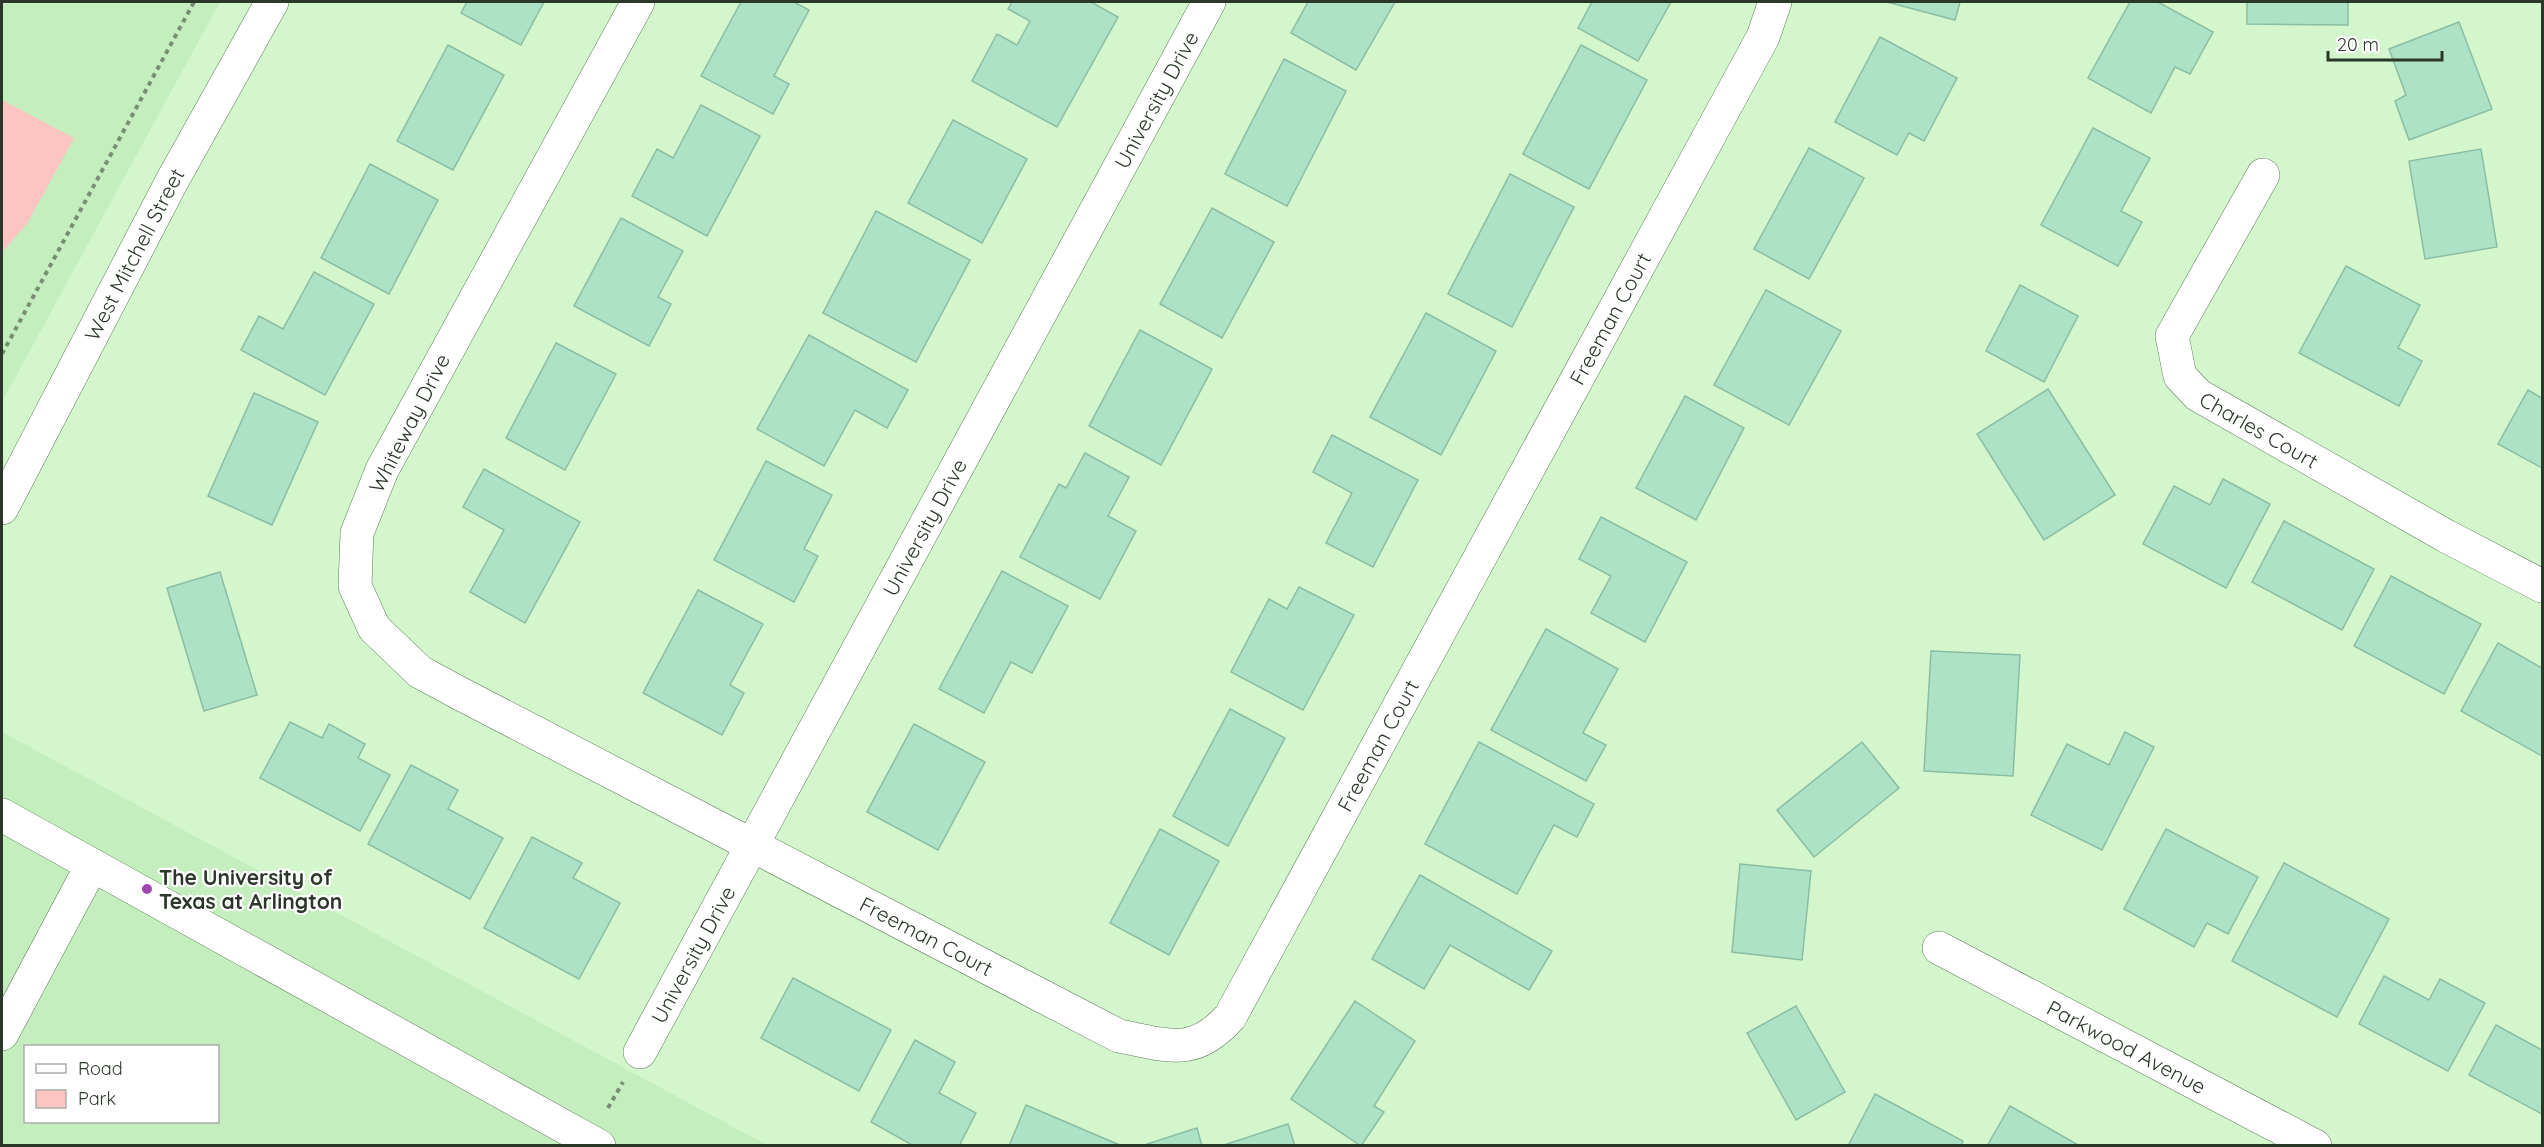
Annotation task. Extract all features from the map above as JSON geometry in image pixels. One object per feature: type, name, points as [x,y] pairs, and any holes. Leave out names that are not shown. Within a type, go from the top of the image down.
[{"type":"street","name":"West Mitchell Street","points":[[2,508],[172,181],[272,2]]},
{"type":"street","name":"Whiteway Drive","points":[[638,2],[382,470],[357,534],[355,586],[374,628],[420,672],[753,844]]},
{"type":"street","name":"University Drive","points":[[640,1052],[1209,2]]},
{"type":"street","name":"Freeman Court","points":[[753,844],[1119,1036],[1171,1046],[1195,1044],[1216,1032],[1230,1017],[1763,37],[1775,2]]},
{"type":"street","name":"Charles Court","points":[[2263,176],[2172,336],[2180,376],[2198,395],[2446,536],[2542,586]]},
{"type":"street","points":[[2,815],[599,1146]]},
{"type":"street","points":[[2,1034],[92,865]]},
{"type":"street","name":"Parkwood Avenue","points":[[1939,948],[2315,1146]]},
{"type":"path","points":[[2,354],[194,2]]},
{"type":"shaded area","points":[[2,2],[220,2],[2,402]]},
{"type":"shaded area","name":"The University of Texas at Arlington","points":[[2,732],[767,1145],[2,1145]]},
{"type":"green space","points":[[2,100],[74,138],[27,224],[2,252]]},
{"type":"building","points":[[467,2],[544,2],[521,45],[461,13]]},
{"type":"building","points":[[741,2],[794,2],[809,10],[774,76],[789,84],[773,114],[701,76]]},
{"type":"building","points":[[1012,2],[1091,2],[1118,17],[1057,127],[972,81],[997,34],[1017,45],[1030,21],[1008,9]]},
{"type":"building","points":[[1308,2],[1395,2],[1356,70],[1291,33]]},
{"type":"building","points":[[1592,2],[1671,2],[1638,61],[1578,28]]},
{"type":"building","points":[[1887,2],[1960,2],[1955,20]]},
{"type":"building","points":[[2130,2],[2158,2],[2213,32],[2190,74],[2175,67],[2151,113],[2088,78]]},
{"type":"building","points":[[2247,2],[2348,2],[2348,25],[2247,24]]},
{"type":"building","points":[[2459,22],[2492,109],[2409,140],[2395,101],[2406,95],[2389,49]]},
{"type":"building","points":[[1880,37],[1957,78],[1924,141],[1909,133],[1897,155],[1835,122]]},
{"type":"building","points":[[448,45],[504,75],[453,170],[397,141]]},
{"type":"building","points":[[1581,45],[1647,80],[1589,189],[1523,154]]},
{"type":"building","points":[[1284,59],[1346,91],[1287,206],[1225,174]]},
{"type":"building","points":[[701,105],[760,136],[707,236],[632,196],[657,149],[673,158]]},
{"type":"building","points":[[953,120],[1027,159],[982,243],[908,203]]},
{"type":"building","points":[[2093,128],[2150,158],[2121,211],[2142,222],[2118,266],[2041,225]]},
{"type":"building","points":[[1809,148],[1864,178],[1809,279],[1754,249]]},
{"type":"building","points":[[2481,149],[2497,247],[2425,259],[2409,161]]},
{"type":"building","points":[[370,164],[438,200],[389,294],[321,258]]},
{"type":"building","points":[[1510,174],[1574,207],[1512,327],[1448,294]]},
{"type":"building","points":[[1212,208],[1274,242],[1222,338],[1160,304]]},
{"type":"building","points":[[876,211],[970,260],[916,362],[823,313]]},
{"type":"building","points":[[621,218],[683,251],[658,297],[671,304],[649,346],[574,306]]},
{"type":"building","points":[[2346,266],[2420,305],[2398,348],[2422,361],[2399,406],[2299,353]]},
{"type":"building","points":[[314,272],[374,304],[325,395],[241,350],[259,316],[283,329]]},
{"type":"building","points":[[2020,285],[2078,316],[2044,382],[1986,351]]},
{"type":"building","points":[[1766,290],[1841,331],[1789,425],[1714,385]]},
{"type":"building","points":[[1426,313],[1496,351],[1441,455],[1370,417]]},
{"type":"building","points":[[1140,330],[1212,369],[1161,465],[1089,426]]},
{"type":"building","points":[[809,335],[908,390],[887,428],[855,410],[824,466],[757,429]]},
{"type":"building","points":[[556,343],[616,374],[565,470],[506,438]]},
{"type":"building","points":[[2048,389],[2115,495],[2044,540],[1977,434]]},
{"type":"building","points":[[2528,390],[2542,398],[2542,468],[2498,444]]},
{"type":"building","points":[[254,393],[318,422],[272,525],[208,496]]},
{"type":"building","points":[[1685,396],[1744,428],[1696,520],[1636,488]]},
{"type":"building","points":[[1332,435],[1418,480],[1373,567],[1326,543],[1352,493],[1313,472]]},
{"type":"building","points":[[1085,453],[1129,477],[1108,516],[1136,531],[1100,599],[1020,557],[1059,484],[1066,488]]},
{"type":"building","points":[[766,461],[832,495],[804,549],[818,556],[794,602],[714,560]]},
{"type":"building","points":[[484,469],[580,522],[525,623],[470,592],[504,530],[463,507]]},
{"type":"building","points":[[2223,479],[2270,504],[2226,588],[2143,544],[2174,486],[2210,505]]},
{"type":"building","points":[[1601,517],[1687,562],[1645,642],[1591,613],[1611,576],[1579,559]]},
{"type":"building","points":[[2284,521],[2374,569],[2342,630],[2252,582]]},
{"type":"building","points":[[1002,571],[1068,606],[1032,673],[1011,662],[984,713],[939,689]]},
{"type":"building","points":[[220,572],[257,695],[204,711],[167,588]]},
{"type":"building","points":[[2391,576],[2481,624],[2444,694],[2354,646]]},
{"type":"building","points":[[1299,587],[1354,615],[1303,710],[1231,672],[1269,599],[1287,609]]},
{"type":"building","points":[[698,590],[763,624],[730,685],[744,693],[722,735],[643,693]]},
{"type":"building","points":[[1546,629],[1618,669],[1583,733],[1606,745],[1586,781],[1491,730]]},
{"type":"building","points":[[2498,643],[2542,668],[2542,756],[2461,711]]},
{"type":"building","points":[[1931,651],[2020,655],[2013,776],[1924,771]]},
{"type":"building","points":[[1230,709],[1285,738],[1228,846],[1173,816]]},
{"type":"building","points":[[290,722],[322,738],[329,724],[365,744],[358,758],[390,775],[360,831],[260,778]]},
{"type":"building","points":[[914,724],[985,762],[938,850],[867,812]]},
{"type":"building","points":[[2125,732],[2154,747],[2102,850],[2031,815],[2067,744],[2109,765]]},
{"type":"building","points":[[1479,742],[1594,804],[1577,837],[1554,825],[1517,894],[1425,844]]},
{"type":"building","points":[[1862,742],[1899,788],[1814,857],[1777,810]]},
{"type":"building","points":[[411,765],[458,790],[448,809],[503,838],[470,899],[368,844]]},
{"type":"building","points":[[1160,829],[1219,861],[1169,955],[1110,923]]},
{"type":"building","points":[[2166,829],[2258,877],[2228,934],[2207,923],[2194,947],[2124,909]]},
{"type":"building","points":[[532,837],[582,863],[573,878],[620,903],[579,979],[484,928]]},
{"type":"building","points":[[2284,863],[2389,919],[2337,1017],[2232,961]]},
{"type":"building","points":[[1740,864],[1811,871],[1802,960],[1732,952]]},
{"type":"building","points":[[1420,875],[1552,951],[1529,990],[1450,945],[1424,989],[1372,959]]},
{"type":"building","points":[[2384,976],[2429,1000],[2440,979],[2485,1003],[2448,1071],[2359,1024]]},
{"type":"building","points":[[793,978],[891,1030],[859,1091],[761,1038]]},
{"type":"building","points":[[1355,1001],[1415,1041],[1374,1106],[1384,1112],[1361,1146],[1291,1099]]},
{"type":"building","points":[[1796,1006],[1845,1092],[1796,1120],[1747,1033]]},
{"type":"building","points":[[2496,1025],[2542,1050],[2542,1114],[2469,1075]]},
{"type":"building","points":[[915,1040],[955,1062],[939,1093],[976,1113],[959,1146],[914,1146],[871,1122]]},
{"type":"building","points":[[1875,1094],[1963,1141],[1961,1146],[1848,1146]]},
{"type":"building","points":[[1026,1105],[1122,1146],[1009,1146]]},
{"type":"building","points":[[2010,1106],[2080,1146],[1987,1146]]},
{"type":"building","points":[[1288,1124],[1295,1146],[1221,1146]]},
{"type":"building","points":[[1197,1128],[1202,1146],[1147,1146],[1147,1144]]},
{"type":"place","name":"The University of Texas at Arlington","points":[[147,889]]}]
